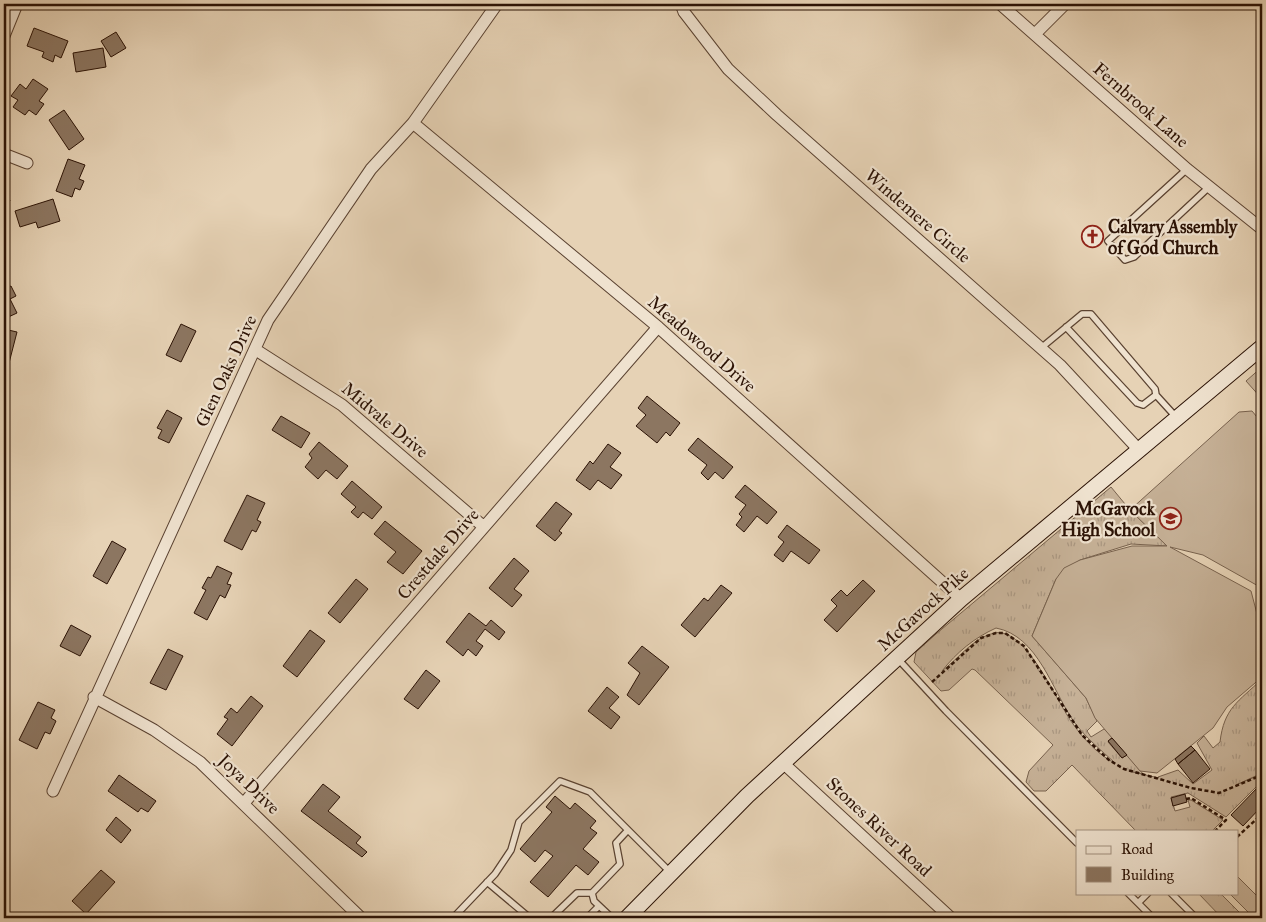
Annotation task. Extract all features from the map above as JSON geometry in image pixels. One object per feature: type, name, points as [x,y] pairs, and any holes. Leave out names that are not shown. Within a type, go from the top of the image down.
[{"type":"main road","name":"McGavock Pike","points":[[627,918],[746,796],[961,599],[1262,347]]},
{"type":"street","points":[[4,36],[16,4]]},
{"type":"street","name":"Glen Oaks Drive","points":[[53,792],[94,697],[256,350],[268,320],[371,168],[413,123],[497,4]]},
{"type":"street","name":"Windemere Circle","points":[[681,4],[684,12],[728,69],[777,115],[1060,366],[1139,450]]},
{"type":"street","name":"Fernbrook Lane","points":[[1000,4],[1187,169],[1262,229]]},
{"type":"street","points":[[1035,34],[1065,4]]},
{"type":"street","name":"Meadowood Drive","points":[[413,123],[658,327],[961,599]]},
{"type":"street","points":[[4,154],[27,163]]},
{"type":"street","name":"Crestdale Drive","points":[[244,802],[658,327]]},
{"type":"street","name":"Midvale Drive","points":[[256,350],[342,405],[484,527]]},
{"type":"street","name":"Joya Drive","points":[[94,697],[154,730],[200,762],[244,802],[362,918]]},
{"type":"street","name":"Stones River Road","points":[[783,763],[950,918]]},
{"type":"lane","points":[[1187,169],[1108,241],[1125,260],[1134,257],[1210,186]]},
{"type":"lane","points":[[1040,348],[1082,314],[1091,314],[1178,418]]},
{"type":"lane","points":[[1066,327],[1137,403],[1143,405],[1156,394]]},
{"type":"lane","points":[[897,658],[1076,843]]},
{"type":"lane","points":[[453,918],[487,882],[511,850],[518,822],[560,781],[590,792],[671,873]]},
{"type":"lane","points":[[551,918],[577,893],[592,893],[620,864],[616,843],[628,830]]},
{"type":"lane","points":[[487,882],[530,918]]},
{"type":"lane","points":[[592,893],[594,901],[612,918]]},
{"type":"lane","points":[[1129,894],[1153,918]]},
{"type":"lane","points":[[1138,903],[1147,894]]},
{"type":"lane","points":[[1173,894],[1196,918]]},
{"type":"lane","points":[[587,918],[599,906]]},
{"type":"path","points":[[925,689],[981,638],[996,633],[1005,633],[1024,646],[1082,735],[1109,760],[1124,769],[1191,788],[1219,793],[1262,775]]},
{"type":"path","points":[[1186,798],[1191,798],[1226,820],[1216,830]]},
{"type":"path","points":[[1238,836],[1262,814]]},
{"type":"green space","points":[[1262,367],[1262,399],[1246,381]]},
{"type":"green space","points":[[1252,411],[1262,423],[1262,600],[1260,587],[1203,555],[1170,547],[1251,591],[1262,633],[1262,677],[1227,707],[1213,728],[1157,773],[1140,771],[1095,718],[1086,698],[1032,636],[1056,579],[1064,568],[1080,560],[1132,546],[1167,546],[1130,510],[1239,412]]},
{"type":"green space","points":[[1111,487],[1130,510],[1168,546],[1131,544],[1080,560],[1056,579],[1032,636],[1086,698],[1097,721],[1087,731],[1091,737],[1104,729],[1112,737],[1108,742],[1122,758],[1127,755],[1143,774],[1133,772],[1159,778],[1178,770],[1193,784],[1212,770],[1197,743],[1204,736],[1213,748],[1220,742],[1222,730],[1229,713],[1239,700],[1262,679],[1262,773],[1236,785],[1262,774],[1262,785],[1259,784],[1226,817],[1188,793],[1171,797],[1175,811],[1190,807],[1188,800],[1191,800],[1223,820],[1213,830],[1135,830],[1072,765],[1046,791],[1034,791],[1026,782],[1029,771],[1053,745],[975,670],[972,669],[949,690],[941,691],[914,662],[916,652]],"holes":[[[996,628],[1011,633],[1023,642],[1042,666],[1074,722],[1115,763],[1097,751],[1082,735],[1066,714],[1040,668],[1029,653],[1018,641],[1006,634],[994,633],[979,639],[942,671],[966,646]]]},
{"type":"green space","points":[[1238,877],[1262,901],[1262,918],[1254,918],[1230,894],[1238,894]]},
{"type":"green space","points":[[1199,894],[1221,894],[1245,918],[1222,918]]},
{"type":"building","points":[[34,28],[68,41],[61,58],[55,55],[53,62],[42,57],[44,52],[27,46]]},
{"type":"building","points":[[116,32],[126,48],[111,57],[101,41]]},
{"type":"building","points":[[103,48],[106,67],[76,72],[73,53]]},
{"type":"building","points":[[33,79],[48,89],[39,101],[44,104],[36,115],[29,110],[25,115],[13,107],[18,100],[11,96],[20,84],[26,89]]},
{"type":"building","points":[[64,110],[84,139],[69,150],[49,120]]},
{"type":"building","points":[[68,159],[85,165],[79,179],[84,181],[80,190],[75,188],[72,197],[56,191]]},
{"type":"building","points":[[4,197],[10,200],[4,215]]},
{"type":"building","points":[[53,199],[60,221],[38,228],[36,222],[20,227],[15,211]]},
{"type":"building","points":[[4,283],[6,288],[11,286],[16,296],[10,299],[17,313],[4,319]]},
{"type":"building","points":[[181,324],[196,331],[181,362],[166,355]]},
{"type":"building","points":[[4,329],[17,332],[8,367],[4,366]]},
{"type":"building","points":[[647,396],[680,423],[670,436],[666,432],[657,443],[636,426],[646,415],[638,408]]},
{"type":"building","points":[[167,410],[182,418],[169,443],[158,438],[162,430],[157,428]]},
{"type":"building","points":[[281,416],[310,433],[301,448],[272,430]]},
{"type":"building","points":[[698,438],[733,467],[723,479],[715,472],[708,480],[701,473],[707,465],[688,450]]},
{"type":"building","points":[[319,442],[348,466],[337,479],[326,470],[318,479],[305,467],[312,458],[309,454]]},
{"type":"building","points":[[608,444],[621,453],[610,467],[622,475],[611,489],[598,480],[590,490],[576,480],[590,461],[593,464]]},
{"type":"building","points":[[352,481],[382,507],[372,519],[363,512],[358,518],[351,512],[356,507],[341,494]]},
{"type":"building","points":[[745,485],[777,512],[767,524],[757,516],[744,532],[736,525],[742,517],[739,514],[746,505],[735,497]]},
{"type":"building","points":[[247,495],[265,503],[257,520],[261,522],[256,532],[252,530],[242,550],[224,541]]},
{"type":"building","points":[[556,502],[572,514],[559,531],[562,533],[555,541],[536,526]]},
{"type":"building","points":[[385,521],[422,551],[403,574],[387,562],[396,552],[374,534]]},
{"type":"building","points":[[787,525],[820,550],[809,564],[791,551],[783,562],[774,555],[784,542],[778,537]]},
{"type":"building","points":[[112,541],[126,549],[107,584],[93,576]]},
{"type":"building","points":[[514,558],[529,571],[514,589],[522,595],[512,607],[489,588]]},
{"type":"building","points":[[217,566],[232,573],[227,584],[231,585],[225,598],[220,595],[207,620],[194,613],[206,590],[202,588],[208,577],[211,578]]},
{"type":"building","points":[[356,579],[368,589],[340,623],[328,613]]},
{"type":"building","points":[[863,580],[875,591],[837,632],[824,620],[837,606],[831,600],[841,590],[847,596]]},
{"type":"building","points":[[721,585],[732,593],[695,637],[681,625],[704,598],[708,601]]},
{"type":"building","points":[[469,613],[486,626],[491,620],[505,632],[499,640],[485,629],[476,641],[483,646],[476,656],[468,649],[463,656],[446,642]]},
{"type":"building","points":[[71,625],[91,636],[80,656],[60,646]]},
{"type":"building","points":[[310,630],[325,641],[297,677],[283,666]]},
{"type":"building","points":[[642,646],[669,667],[639,705],[627,695],[640,673],[628,663]]},
{"type":"building","points":[[168,649],[183,656],[166,690],[150,683]]},
{"type":"building","points":[[426,670],[440,681],[418,709],[404,699]]},
{"type":"building","points":[[607,687],[619,697],[609,708],[620,717],[611,729],[588,711]]},
{"type":"building","points":[[251,696],[263,706],[232,746],[217,734],[228,719],[224,717],[231,708],[237,713]]},
{"type":"building","points":[[38,702],[55,710],[51,718],[56,721],[50,734],[45,732],[37,749],[19,740]]},
{"type":"building","points":[[1112,738],[1127,755],[1122,758],[1108,741]]},
{"type":"building","points":[[1191,746],[1195,750],[1178,764],[1175,759]]},
{"type":"building","points":[[1195,750],[1210,769],[1193,783],[1178,764]]},
{"type":"building","points":[[119,775],[156,801],[148,812],[141,808],[138,812],[108,791]]},
{"type":"building","points":[[323,784],[340,797],[328,811],[361,837],[356,843],[367,852],[362,857],[301,811]]},
{"type":"building","points":[[1258,787],[1262,791],[1262,806],[1243,826],[1231,815]]},
{"type":"building","points":[[1185,794],[1187,802],[1173,806],[1171,798]]},
{"type":"building","points":[[555,796],[570,809],[575,803],[596,821],[590,828],[597,833],[583,849],[599,862],[588,875],[576,865],[548,897],[530,882],[553,856],[545,850],[535,862],[520,849],[552,812],[546,807]]},
{"type":"building","points":[[116,817],[131,830],[121,843],[106,830]]},
{"type":"building","points":[[101,870],[115,882],[86,914],[72,901]]},
{"type":"place","name":"Calvary Assembly of God Church","points":[[1092,237]]},
{"type":"place","name":"McGavock High School","points":[[1171,519]]}]
